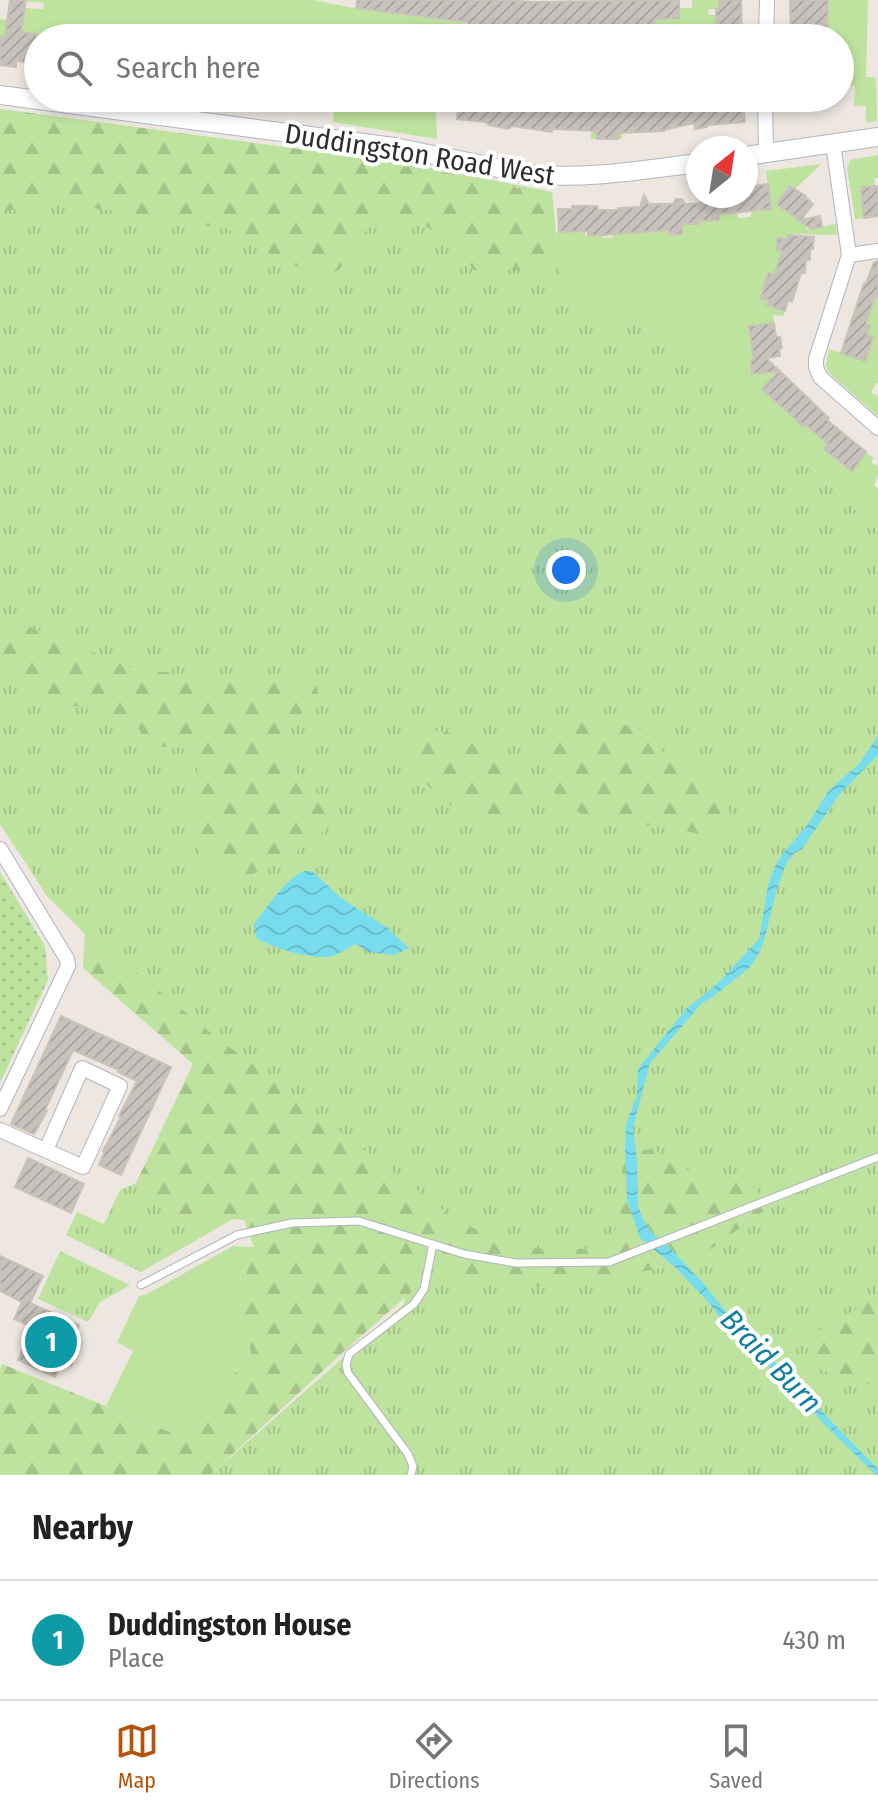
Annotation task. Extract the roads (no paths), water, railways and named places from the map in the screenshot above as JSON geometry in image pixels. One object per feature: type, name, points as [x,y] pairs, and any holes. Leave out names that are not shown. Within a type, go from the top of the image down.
[{"type":"street","points":[[766,24],[767,0]]},
{"type":"street","name":"Duddingston Road West","points":[[0,95],[24,98]]},
{"type":"street","name":"Duddingston Road West","points":[[129,112],[394,147],[528,174],[563,177],[600,175],[686,164]]},
{"type":"street","points":[[765,112],[766,153]]},
{"type":"street","points":[[758,154],[878,137]]},
{"type":"street","points":[[833,144],[849,255],[816,367],[820,377],[878,428]]},
{"type":"street","points":[[849,255],[878,251]]},
{"type":"street","points":[[0,849],[67,959],[68,966],[0,1109]]},
{"type":"street","points":[[0,1130],[83,1167],[120,1086],[82,1068],[46,1150]]},
{"type":"lane","points":[[141,1285],[237,1235],[292,1223],[359,1221],[464,1254],[516,1263],[609,1262],[878,1157]]},
{"type":"lane","points":[[411,1475],[413,1466],[408,1454],[348,1373],[346,1365],[349,1354],[414,1304],[424,1289],[433,1244]]},
{"type":"water","name":"Braid Burn","points":[[878,736],[878,755],[839,795],[802,849],[793,854],[786,864],[765,937],[750,967],[702,1003],[650,1063],[633,1127],[638,1206],[651,1232],[668,1246],[731,1318],[878,1469],[876,1475],[793,1389],[729,1330],[710,1304],[676,1268],[640,1238],[627,1200],[625,1147],[626,1125],[637,1095],[638,1069],[686,1009],[717,984],[759,939],[768,885],[775,866],[808,824],[829,790],[859,764]]},
{"type":"water","points":[[303,871],[312,871],[341,898],[386,927],[409,948],[394,955],[368,952],[356,944],[334,956],[318,957],[290,952],[256,938],[254,924],[282,888]]},
{"type":"place","name":"Duddingston House","points":[[51,1342]]}]
